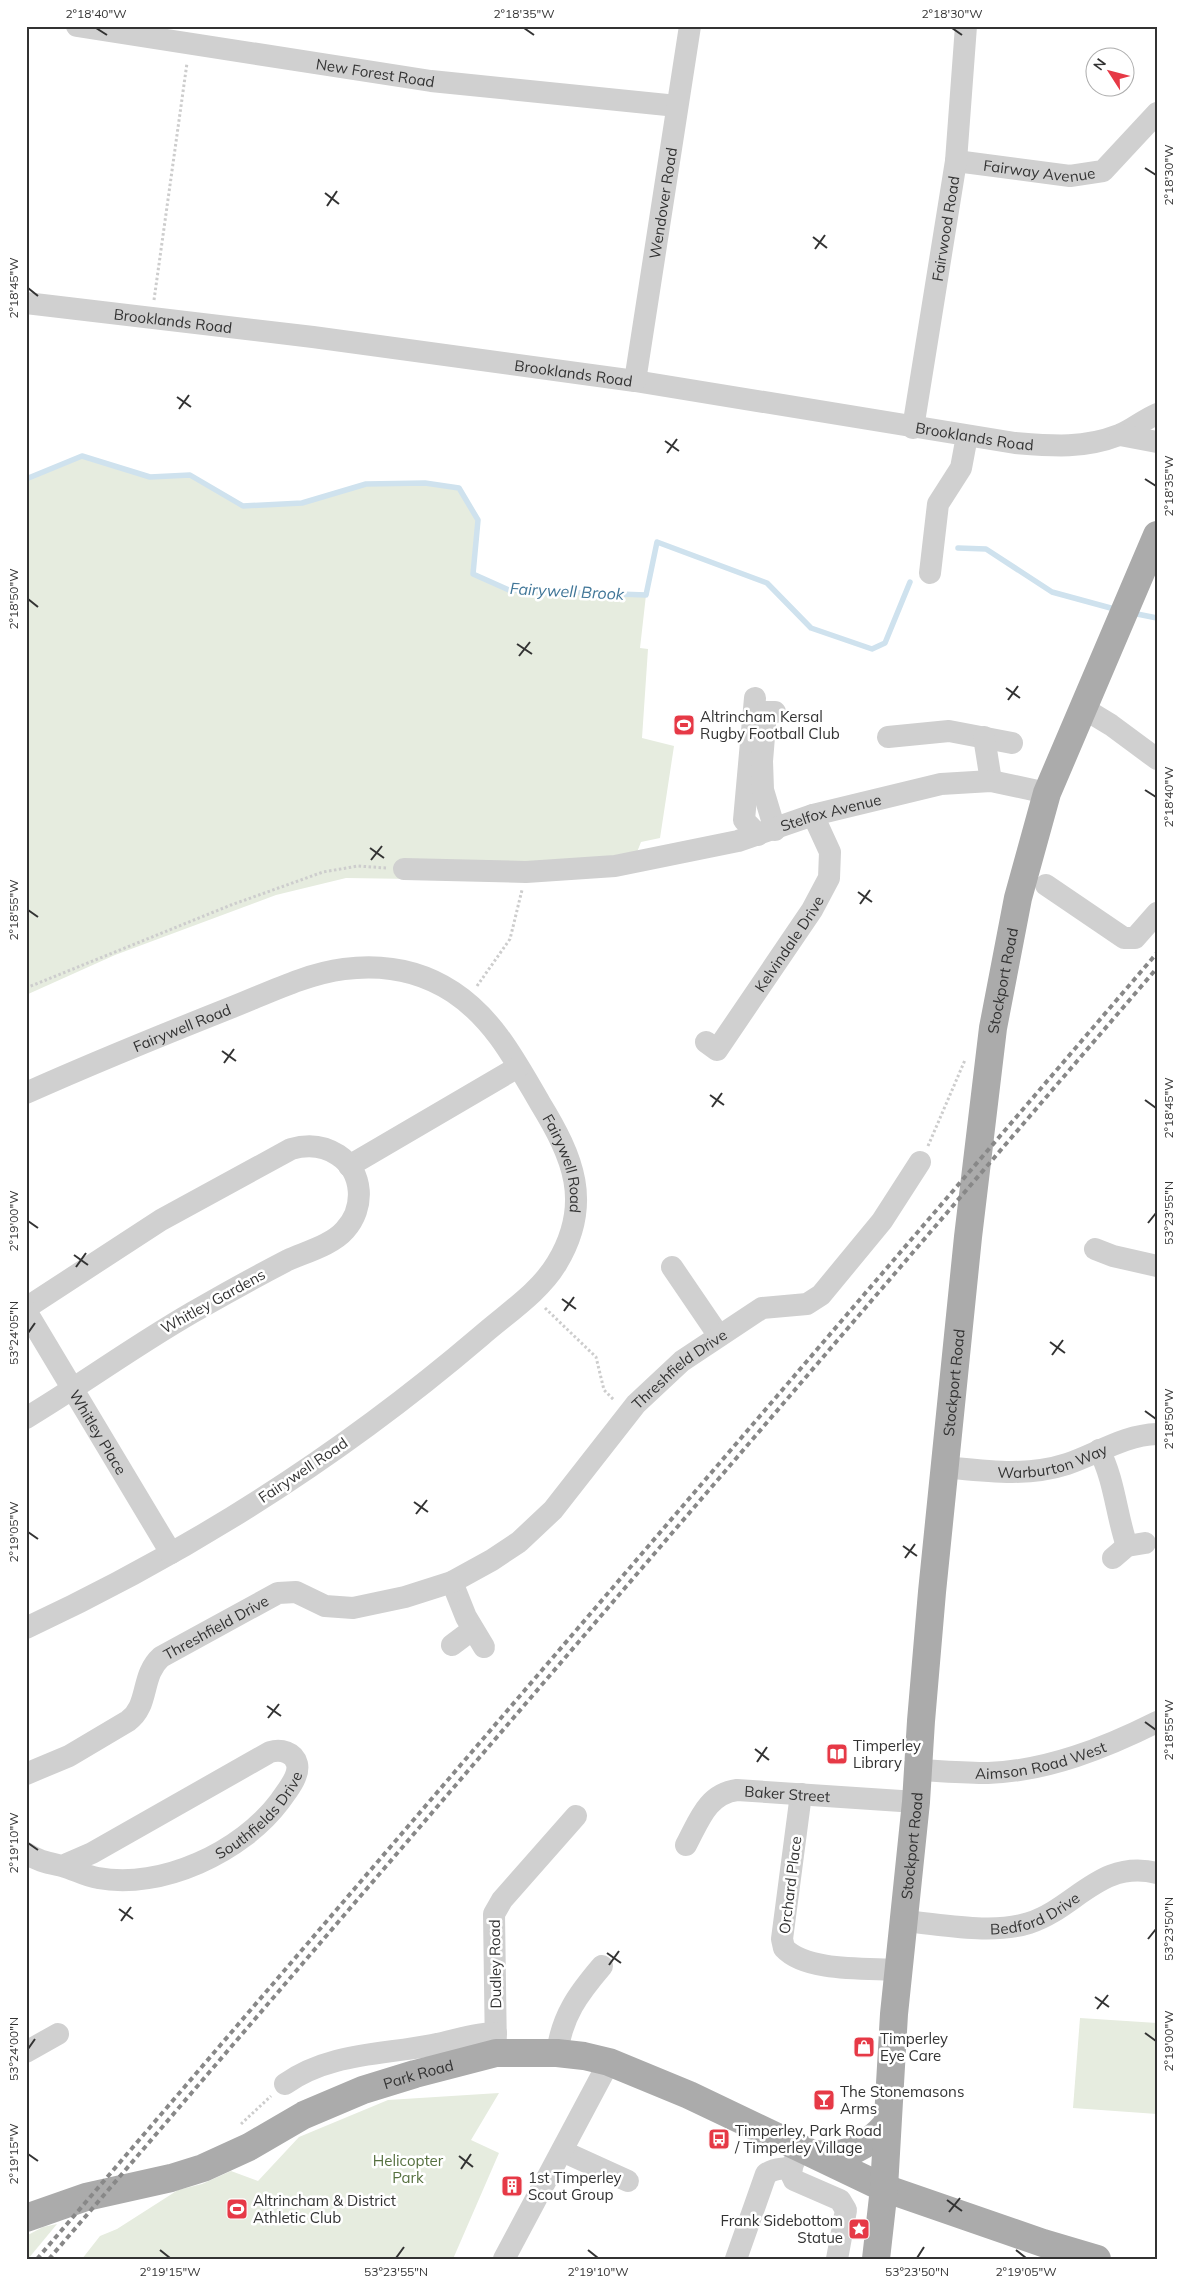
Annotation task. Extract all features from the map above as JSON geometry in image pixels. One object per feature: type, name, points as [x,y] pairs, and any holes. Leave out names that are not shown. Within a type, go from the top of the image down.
[{"type":"main road","name":"Stockport Road","points":[[876,2259],[884,2188],[898,1970],[916,1802],[921,1721],[945,1467],[968,1237],[993,1028],[1013,924],[1031,847],[1048,793],[1157,535]]},
{"type":"main road","name":"Park Road","points":[[26,2218],[57,2206],[203,2168],[248,2147],[304,2115],[362,2090],[415,2074],[496,2043],[584,2056],[609,2062],[689,2094],[803,2156],[884,2188],[1043,2243],[1097,2259]]},
{"type":"main road","name":"Park Road","points":[[803,2156],[832,2156],[857,2150],[877,2136],[887,2124]]},
{"type":"street","name":"New Forest Road","points":[[78,26],[431,81],[677,106]]},
{"type":"street","name":"Wendover Road","points":[[635,381],[690,26]]},
{"type":"street","name":"Fairwood Road","points":[[913,428],[956,161],[966,26]]},
{"type":"street","name":"Fairway Avenue","points":[[956,161],[1070,176],[1103,171],[1157,113]]},
{"type":"street","name":"Brooklands Road","points":[[26,303],[313,337],[635,381],[913,428],[1063,447],[1094,442],[1120,434],[1157,414]]},
{"type":"street","name":"Brooklands Road","points":[[1120,434],[1157,442]]},
{"type":"street","points":[[930,573],[938,504],[961,468],[968,436]]},
{"type":"street","points":[[755,698],[744,820],[766,832]]},
{"type":"street","points":[[1083,708],[1111,725],[1157,759]]},
{"type":"street","points":[[766,832],[762,761],[766,712],[775,712]]},
{"type":"street","points":[[888,737],[949,731],[1012,743]]},
{"type":"street","points":[[984,737],[991,781]]},
{"type":"street","name":"Stelfox Avenue","points":[[404,869],[526,872],[615,866],[766,832],[813,815],[940,784],[991,781],[1048,793]]},
{"type":"street","name":"Kelvindale Drive","points":[[706,1042],[717,1050],[812,910],[829,878],[830,852],[813,815]]},
{"type":"street","points":[[1046,885],[1124,938],[1135,938],[1157,913]]},
{"type":"street","name":"Fairywell Road","points":[[26,1093],[209,1016],[332,971],[376,967],[400,970],[426,978],[465,1000],[492,1026],[566,1148],[574,1176],[576,1200],[572,1225],[563,1252],[546,1278],[465,1350],[374,1421],[292,1478],[171,1553],[88,1598],[26,1628]]},
{"type":"street","points":[[349,1166],[518,1067]]},
{"type":"street","name":"Whitley Gardens","points":[[26,1309],[161,1220],[291,1149],[320,1146],[340,1156],[349,1166],[358,1185],[359,1201],[353,1219],[339,1236],[287,1261],[156,1332],[26,1418]]},
{"type":"street","name":"Threshfield Drive","points":[[26,1774],[69,1756],[134,1717],[141,1706],[148,1673],[161,1657],[278,1593],[296,1592],[325,1606],[345,1609],[405,1597],[452,1582],[492,1560],[538,1525],[569,1491],[630,1412],[668,1373],[762,1308],[803,1305],[815,1300],[882,1221],[908,1169]]},
{"type":"street","points":[[1094,1249],[1113,1256],[1157,1266]]},
{"type":"street","points":[[672,1267],[719,1336]]},
{"type":"street","name":"Whitley Place","points":[[26,1309],[171,1553]]},
{"type":"street","name":"Warburton Way","points":[[945,1467],[1003,1472],[1033,1471],[1068,1464],[1132,1437],[1157,1434]]},
{"type":"street","points":[[1099,1450],[1114,1486],[1122,1530],[1128,1549]]},
{"type":"street","points":[[452,1582],[478,1639],[452,1645]]},
{"type":"street","name":"Aimson Road West","points":[[918,1770],[989,1773],[1050,1764],[1085,1753],[1157,1722]]},
{"type":"street","name":"Southfields Drive","points":[[26,1853],[39,1860],[98,1878],[119,1880],[166,1875],[199,1864],[239,1840],[275,1807],[296,1775],[298,1769],[295,1758],[286,1751],[270,1752],[92,1853],[62,1866]]},
{"type":"street","name":"Baker Street","points":[[686,1845],[710,1802],[716,1796],[737,1790],[916,1802]]},
{"type":"street","name":"Orchard Place","points":[[801,1794],[782,1939],[784,1948],[793,1955],[824,1966],[898,1970]]},
{"type":"street","name":"Dudley Road","points":[[496,2043],[494,1914],[502,1900],[576,1816]]},
{"type":"street","name":"Bedford Drive","points":[[903,1921],[997,1928],[1013,1926],[1043,1918],[1112,1874],[1136,1871],[1157,1873]]},
{"type":"street","points":[[557,2053],[560,2032],[577,1995],[602,1966]]},
{"type":"street","name":"Park Road","points":[[285,2084],[313,2066],[337,2059],[430,2046],[484,2033],[496,2043]]},
{"type":"street","points":[[26,2052],[58,2034]]},
{"type":"street","points":[[504,2259],[609,2062]]},
{"type":"street","points":[[562,2151],[628,2181]]},
{"type":"street","points":[[736,2259],[766,2174],[773,2169],[789,2168],[803,2156]]},
{"type":"street","points":[[803,2156],[792,2176],[794,2180],[840,2200],[845,2206],[846,2214],[837,2259]]},
{"type":"path","points":[[151,318],[190,44]]},
{"type":"path","points":[[26,988],[231,905],[323,872],[358,866],[404,869]]},
{"type":"path","points":[[465,1000],[510,939],[526,872]]},
{"type":"path","points":[[908,1169],[969,1053]]},
{"type":"path","points":[[530,1294],[596,1357],[604,1390],[630,1412]]},
{"type":"green space","points":[[82,456],[150,477],[190,475],[243,506],[302,503],[366,484],[425,483],[459,488],[478,520],[474,574],[509,590],[646,595],[640,648],[648,649],[642,738],[674,746],[660,838],[641,842],[630,870],[413,879],[346,878],[276,895],[115,955],[26,995],[26,479]]},
{"type":"green space","points":[[1080,2018],[1157,2023],[1157,2114],[1073,2108]]},
{"type":"green space","name":"Helicopter Park","points":[[499,2093],[471,2140],[499,2153],[453,2259],[82,2259],[100,2236],[117,2229],[178,2190],[202,2184],[231,2171],[258,2181],[299,2137],[388,2100]]},
{"type":"green space","points":[[57,2224],[26,2259],[26,2236],[43,2227]]},
{"type":"waterway","name":"Fairywell Brook","points":[[26,479],[82,456],[150,477],[190,475],[243,506],[302,503],[366,484],[425,483],[459,488],[478,520],[473,574],[509,590],[646,595],[657,542],[767,583],[811,628],[872,649],[885,643],[910,582]]},
{"type":"waterway","name":"Fairywell Brook","points":[[958,548],[986,549],[1052,592],[1118,610]]},
{"type":"waterway","name":"Fairywell Brook","points":[[1132,613],[1157,618]]},
{"type":"railway","points":[[37,2259],[1157,953]]},
{"type":"railway","points":[[49,2259],[1157,968]]},
{"type":"place","name":"Altrincham Kersal Rugby Football Club","points":[[684,725]]},
{"type":"place","name":"Timperley Library","points":[[837,1754]]},
{"type":"place","name":"Timperley Eye Care","points":[[864,2047]]},
{"type":"place","name":"The Stonemasons Arms","points":[[824,2100]]},
{"type":"place","name":"Timperley, Park Road / Timperley Village","points":[[719,2139]]},
{"type":"place","name":"1st Timperley Scout Group","points":[[512,2186]]},
{"type":"place","name":"Altrincham & District Athletic Club","points":[[237,2209]]},
{"type":"place","name":"Frank Sidebottom Statue","points":[[859,2229]]}]
